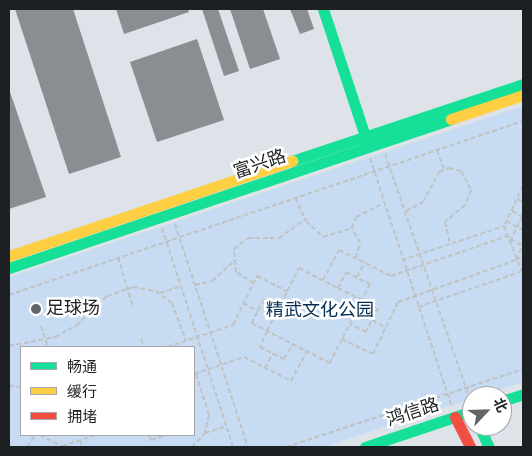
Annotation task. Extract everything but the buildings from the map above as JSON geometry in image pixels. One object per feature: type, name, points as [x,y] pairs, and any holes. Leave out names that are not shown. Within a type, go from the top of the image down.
[{"type":"street","points":[[323,9],[371,140]]},
{"type":"street","points":[[332,9],[371,140]]},
{"type":"street","name":"富兴路","points":[[9,268],[158,218],[523,84]]},
{"type":"street","name":"富兴路","points":[[9,256],[371,140],[523,95]]},
{"type":"street","name":"鸿信路","points":[[388,447],[462,418]]},
{"type":"street","points":[[456,421],[470,447]]},
{"type":"street","name":"鸿信路","points":[[365,447],[462,421]]},
{"type":"path","points":[[9,295],[523,121]]},
{"type":"path","points":[[371,140],[391,166],[466,386]]},
{"type":"path","points":[[371,140],[371,172],[456,421]]},
{"type":"path","points":[[437,150],[444,169]]},
{"type":"path","points":[[406,211],[423,202],[431,181],[444,169],[461,170],[470,184],[467,201],[445,222],[450,244]]},
{"type":"path","points":[[523,187],[504,226],[520,272],[523,274]]},
{"type":"path","points":[[295,198],[305,219],[323,238],[352,228],[358,214],[382,204]]},
{"type":"path","points":[[517,199],[523,202]]},
{"type":"path","points":[[323,280],[339,250],[391,276],[509,239],[523,216],[511,210]]},
{"type":"path","points":[[171,213],[248,447]]},
{"type":"path","points":[[158,218],[234,447]]},
{"type":"path","points":[[254,283],[240,276],[233,262],[234,250],[244,240],[279,238],[305,219]]},
{"type":"path","points":[[506,221],[523,230]]},
{"type":"path","points":[[401,260],[504,226]]},
{"type":"path","points":[[352,228],[360,244],[356,259]]},
{"type":"path","points":[[509,239],[523,245],[516,259]]},
{"type":"path","points":[[118,257],[133,307]]},
{"type":"path","points":[[342,340],[373,354],[398,302],[516,259],[523,260]]},
{"type":"path","points":[[195,285],[212,281],[233,262]]},
{"type":"path","points":[[357,277],[364,263]]},
{"type":"path","points":[[292,344],[284,359],[260,347],[299,268],[378,308],[366,332],[350,324]]},
{"type":"path","points":[[280,308],[264,300],[252,323],[330,363],[370,284],[346,272],[338,288]]},
{"type":"path","points":[[417,307],[520,272]]},
{"type":"path","points":[[169,346],[232,325],[257,276],[288,292]]},
{"type":"path","points":[[9,346],[46,341],[70,330],[107,296],[127,288],[160,293],[181,286]]},
{"type":"path","points":[[160,293],[176,308],[186,340]]},
{"type":"path","points":[[243,303],[258,311]]},
{"type":"path","points":[[372,320],[385,327]]},
{"type":"path","points":[[40,326],[48,346]]},
{"type":"path","points":[[141,339],[144,346]]},
{"type":"path","points":[[205,433],[209,415],[195,374],[244,357],[291,381],[308,351]]},
{"type":"path","points":[[265,368],[273,353]]},
{"type":"path","points":[[469,386],[523,369]]},
{"type":"path","points":[[286,447],[462,388]]},
{"type":"path","points":[[192,447],[205,433],[226,426]]},
{"type":"path","points":[[28,447],[35,436]]},
{"type":"path","points":[[42,436],[62,446],[93,436]]},
{"type":"path","points":[[149,436],[151,440],[163,436]]},
{"type":"path","points":[[80,440],[82,447]]},
{"type":"green space","name":"精武文化公园","points":[[523,106],[523,382],[511,386],[462,386],[462,402],[324,447],[9,447],[9,277]]},
{"type":"traffic: fast","points":[[323,9],[368,145]]},
{"type":"traffic: fast","points":[[292,161],[523,84]]},
{"type":"traffic: fast","points":[[9,268],[451,119]]},
{"type":"traffic: fast","points":[[512,398],[523,394]]},
{"type":"traffic: fast","points":[[365,447],[462,414]]},
{"type":"traffic: fast","points":[[484,436],[489,447]]},
{"type":"traffic: slow","points":[[451,119],[523,95]]},
{"type":"traffic: slow","points":[[9,256],[292,161]]},
{"type":"traffic: jam","points":[[455,417],[470,447]]},
{"type":"place","name":"足球场","points":[[36,309]]}]
